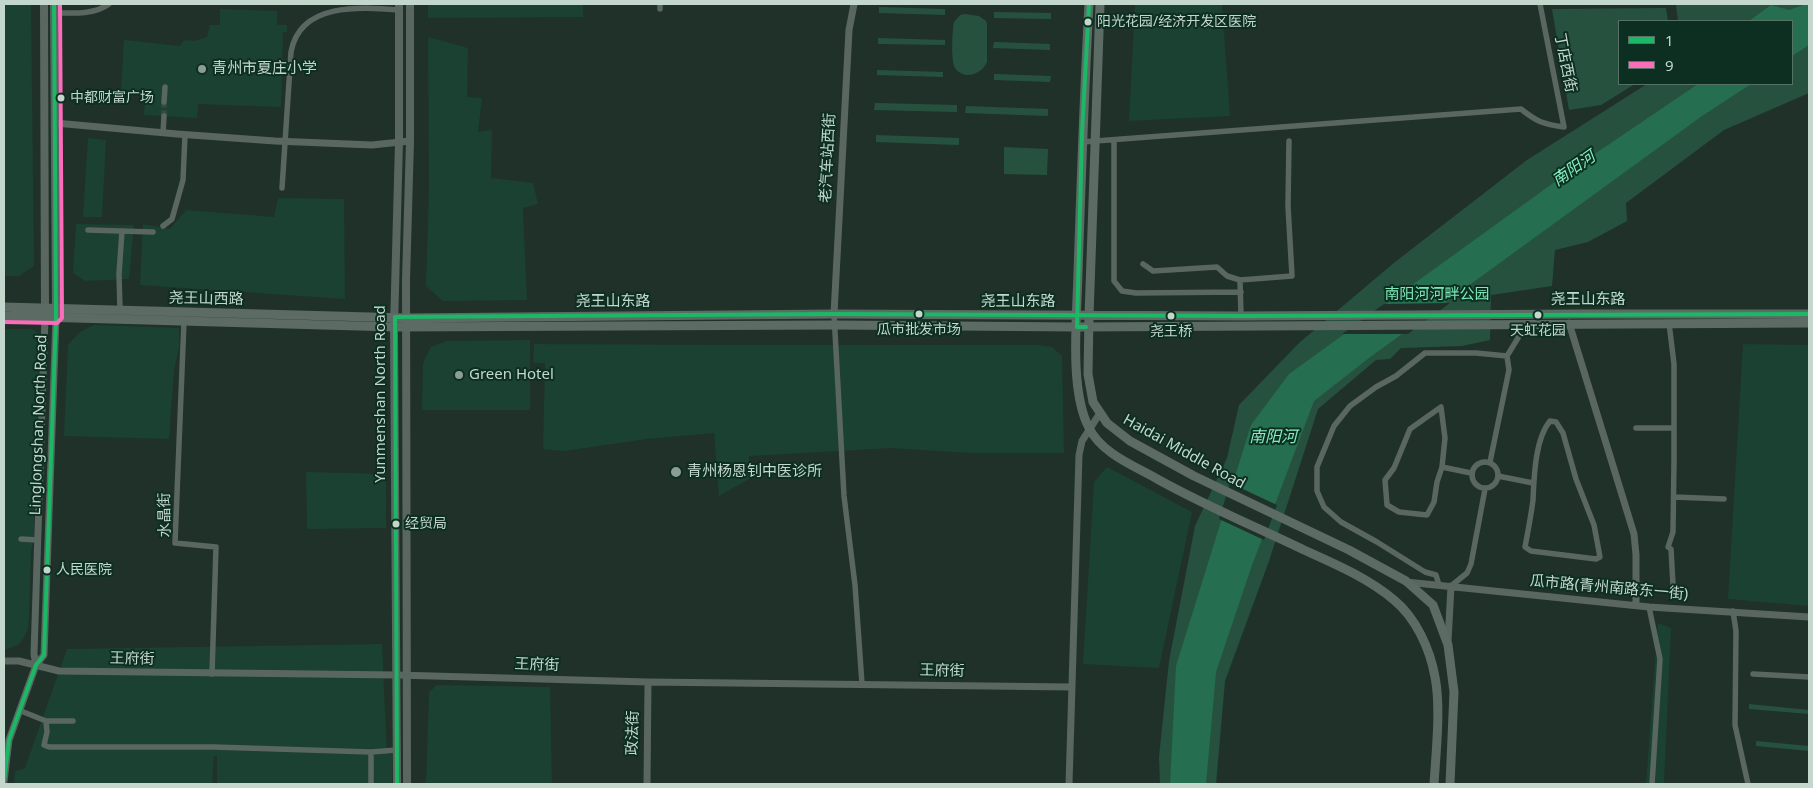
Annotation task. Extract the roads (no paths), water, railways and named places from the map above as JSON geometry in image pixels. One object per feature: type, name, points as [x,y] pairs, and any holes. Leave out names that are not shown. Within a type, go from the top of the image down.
[{"type":"main road","name":"Linglongshan North Road","points":[[44,4],[45,312]]},
{"type":"main road","name":"Linglongshan North Road","points":[[54,4],[56,312]]},
{"type":"main road","name":"Yunmenshan North Road","points":[[407,784],[407,322],[410,4]]},
{"type":"main road","points":[[1089,4],[1082,142],[1077,316],[1077,390],[1080,406],[1089,428],[1098,442],[1121,458],[1195,500],[1342,568],[1372,584],[1395,601],[1409,616],[1425,643],[1431,659],[1438,694],[1434,784]]},
{"type":"main road","name":"Haidai Middle Road","points":[[1100,4],[1089,316],[1089,386],[1093,402],[1114,430],[1130,441],[1203,481],[1350,550],[1406,582],[1433,605],[1448,645],[1454,692],[1450,784]]},
{"type":"main road","name":"Yunmenshan North Road","points":[[397,784],[395,322],[399,142],[399,7]]},
{"type":"main road","name":"尧王山西路","points":[[4,307],[45,312]]},
{"type":"main road","name":"尧王山西路","points":[[4,316],[45,312],[120,310],[395,322]]},
{"type":"main road","name":"尧王山西路","points":[[56,312],[184,321],[407,322]]},
{"type":"main road","name":"尧王山东路","points":[[407,322],[834,314],[1089,316],[1504,324],[1809,323]]},
{"type":"main road","name":"尧王山东路","points":[[407,322],[1089,327],[1246,319],[1504,314],[1809,314]]},
{"type":"street","points":[[54,13],[77,13],[102,9],[109,4]]},
{"type":"street","name":"老汽车站西街","points":[[834,314],[849,30],[854,4]]},
{"type":"street","name":"丁店西街","points":[[1114,141],[1521,109],[1535,120],[1549,125],[1564,127],[1540,4]]},
{"type":"street","points":[[282,188],[291,52],[292,45],[302,27],[322,14],[360,7],[399,7]]},
{"type":"street","points":[[164,102],[165,87]]},
{"type":"street","points":[[163,133],[164,116]]},
{"type":"street","points":[[55,123],[185,135],[285,141],[372,144],[410,141]]},
{"type":"street","points":[[163,226],[172,219],[183,180],[185,135]]},
{"type":"street","points":[[1082,142],[1114,141],[1114,281],[1122,291],[1136,293],[1241,292]]},
{"type":"street","points":[[1143,264],[1153,271],[1217,267],[1227,276],[1240,280],[1292,276],[1288,206],[1289,141]]},
{"type":"street","points":[[88,230],[153,232]]},
{"type":"street","points":[[120,310],[119,274],[122,231]]},
{"type":"street","points":[[1240,280],[1246,319]]},
{"type":"street","name":"Linglongshan North Road","points":[[36,665],[34,654],[45,312]]},
{"type":"street","name":"Linglongshan North Road","points":[[4,781],[9,740],[36,665],[44,655],[56,312]]},
{"type":"street","points":[[834,314],[844,496],[862,684]]},
{"type":"street","name":"水晶街","points":[[184,321],[175,543],[216,547],[212,674]]},
{"type":"street","points":[[1669,323],[1674,364],[1674,497],[1673,532],[1668,547],[1670,549],[1673,585]]},
{"type":"street","points":[[1490,462],[1509,370],[1507,356],[1518,338],[1520,324]]},
{"type":"street","points":[[1569,324],[1634,534],[1636,605]]},
{"type":"street","points":[[1439,585],[1436,575],[1425,572],[1377,542],[1340,522],[1324,507],[1317,491],[1317,466],[1334,426],[1350,406],[1376,387],[1396,376],[1425,353],[1476,353],[1507,356]]},
{"type":"street","points":[[1441,407],[1445,438],[1442,467],[1437,482],[1434,502],[1427,515],[1399,512],[1387,505],[1385,480],[1394,468],[1410,429],[1441,407]]},
{"type":"street","points":[[1069,784],[1079,455],[1082,441],[1100,413]]},
{"type":"street","points":[[1550,420],[1556,422],[1563,433],[1576,479],[1594,525],[1600,557],[1596,559],[1531,551],[1525,546],[1533,499],[1533,484],[1542,436],[1545,426],[1550,420]]},
{"type":"street","points":[[1636,428],[1673,428]]},
{"type":"street","points":[[1490,462],[1497,468],[1498,476],[1493,486],[1485,489],[1475,484],[1471,473],[1475,465],[1490,462]]},
{"type":"street","points":[[1442,467],[1471,473]]},
{"type":"street","points":[[1498,476],[1533,484]]},
{"type":"street","points":[[1448,645],[1451,586],[1467,573],[1471,564],[1485,489]]},
{"type":"street","points":[[1674,497],[1724,499]]},
{"type":"street","points":[[21,539],[37,540]]},
{"type":"street","name":"瓜市路(青州南路东一街)","points":[[1406,582],[1636,605],[1809,617]]},
{"type":"street","points":[[1649,606],[1660,659],[1652,784]]},
{"type":"street","points":[[1733,611],[1736,631],[1735,725],[1748,784]]},
{"type":"street","name":"王府街","points":[[4,661],[19,661],[59,671],[406,675],[648,682],[1072,687]]},
{"type":"street","points":[[1753,674],[1809,677]]},
{"type":"street","name":"政法街","points":[[646,784],[648,682]]},
{"type":"street","points":[[21,711],[46,721],[74,721]]},
{"type":"street","points":[[46,721],[47,732],[44,745],[49,747],[214,747],[371,752],[397,750]]},
{"type":"street","points":[[371,752],[371,784]]},
{"type":"water","points":[[1809,4],[1809,45],[1793,55],[1793,20],[1750,20],[1771,5],[1789,10]]},
{"type":"water","name":"南阳河","points":[[1697,85],[1749,85],[1702,116],[1369,358],[1314,401],[1251,568],[1216,672],[1206,784],[1170,784],[1176,666],[1251,425],[1289,374],[1574,168]]},
{"type":"tunnel","points":[[164,102],[164,116]]},
{"type":"place","name":"阳光花园/经济开发区医院","points":[[1088,22]]},
{"type":"place","name":"青州市夏庄小学","points":[[202,69]]},
{"type":"place","name":"中都财富广场","points":[[61,98]]},
{"type":"place","name":"瓜市批发市场","points":[[919,314]]},
{"type":"place","name":"天虹花园","points":[[1538,315]]},
{"type":"place","name":"尧王桥","points":[[1171,316]]},
{"type":"place","name":"Green Hotel","points":[[459,375]]},
{"type":"place","name":"青州杨恩钊中医诊所","points":[[676,472]]},
{"type":"place","name":"经贸局","points":[[396,524]]},
{"type":"place","name":"人民医院","points":[[47,570]]},
{"type":"park label","name":"南阳河河畔公园","points":[[1437,295]]}]
